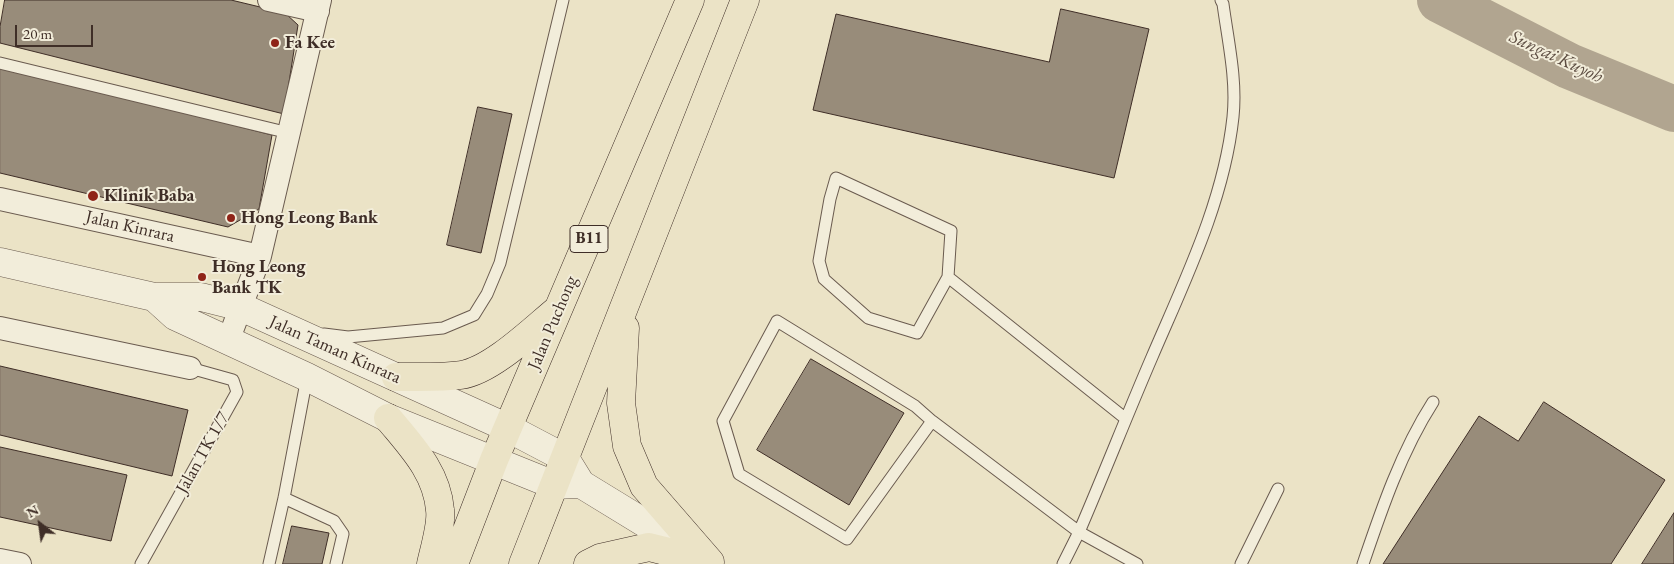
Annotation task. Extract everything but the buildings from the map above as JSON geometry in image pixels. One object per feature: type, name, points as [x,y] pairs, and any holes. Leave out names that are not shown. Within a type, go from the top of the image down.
[{"type":"main road","name":"Jalan Puchong","points":[[454,564],[494,460],[690,0]]},
{"type":"main road","points":[[524,564],[745,0]]},
{"type":"main road","points":[[627,304],[621,403],[627,446],[644,486],[711,563]]},
{"type":"main road","points":[[396,377],[462,375],[485,365],[506,351],[560,307]]},
{"type":"main road","points":[[388,418],[419,455],[434,481],[441,512],[431,564]]},
{"type":"main road","points":[[588,564],[600,558],[649,546],[711,563]]},
{"type":"street","points":[[228,341],[260,256],[319,6],[268,0]]},
{"type":"street","name":"Jalan Kinrara","points":[[0,198],[260,256]]},
{"type":"street","name":"Jalan Taman Kinrara","points":[[0,262],[154,297],[201,297],[241,307],[508,428],[565,458]]},
{"type":"street","name":"Jalan Taman Kinrara","points":[[154,297],[175,316],[307,377],[388,418],[554,484]]},
{"type":"street","points":[[0,328],[190,368]]},
{"type":"street","points":[[565,458],[581,484],[711,563]]},
{"type":"street","points":[[554,484],[581,484]]},
{"type":"street","points":[[0,560],[18,564]]},
{"type":"lane","points":[[295,332],[348,337],[402,333],[443,328],[474,315],[487,294],[500,262],[563,0]]},
{"type":"lane","points":[[1062,564],[1080,532],[1181,290],[1208,221],[1228,155],[1234,115],[1233,86],[1221,0]]},
{"type":"lane","points":[[0,63],[289,133]]},
{"type":"lane","points":[[836,178],[951,232],[948,277],[917,334],[868,318],[824,279],[819,261],[830,199],[836,178]]},
{"type":"lane","points":[[948,277],[1126,419]]},
{"type":"lane","points":[[932,421],[847,539],[739,474],[723,421],[777,321],[915,406],[932,421],[1080,532],[1137,564]]},
{"type":"lane","name":"Jalan TK 1/7","points":[[140,564],[237,392],[233,380],[190,368]]},
{"type":"lane","points":[[269,564],[284,498],[307,377]]},
{"type":"lane","points":[[1363,564],[1387,495],[1420,421],[1433,402]]},
{"type":"lane","points":[[1241,564],[1278,489]]},
{"type":"lane","points":[[284,498],[334,521],[343,534],[336,564]]},
{"type":"waterway","name":"Sungai Kuyoh","points":[[1440,0],[1569,66],[1674,109]]},
{"type":"place","name":"Fa Kee","points":[[275,43]]},
{"type":"place","name":"Klinik Baba","points":[[93,196]]},
{"type":"place","name":"Hong Leong Bank","points":[[231,218]]},
{"type":"place","name":"Hong Leong Bank TK","points":[[202,277]]}]
